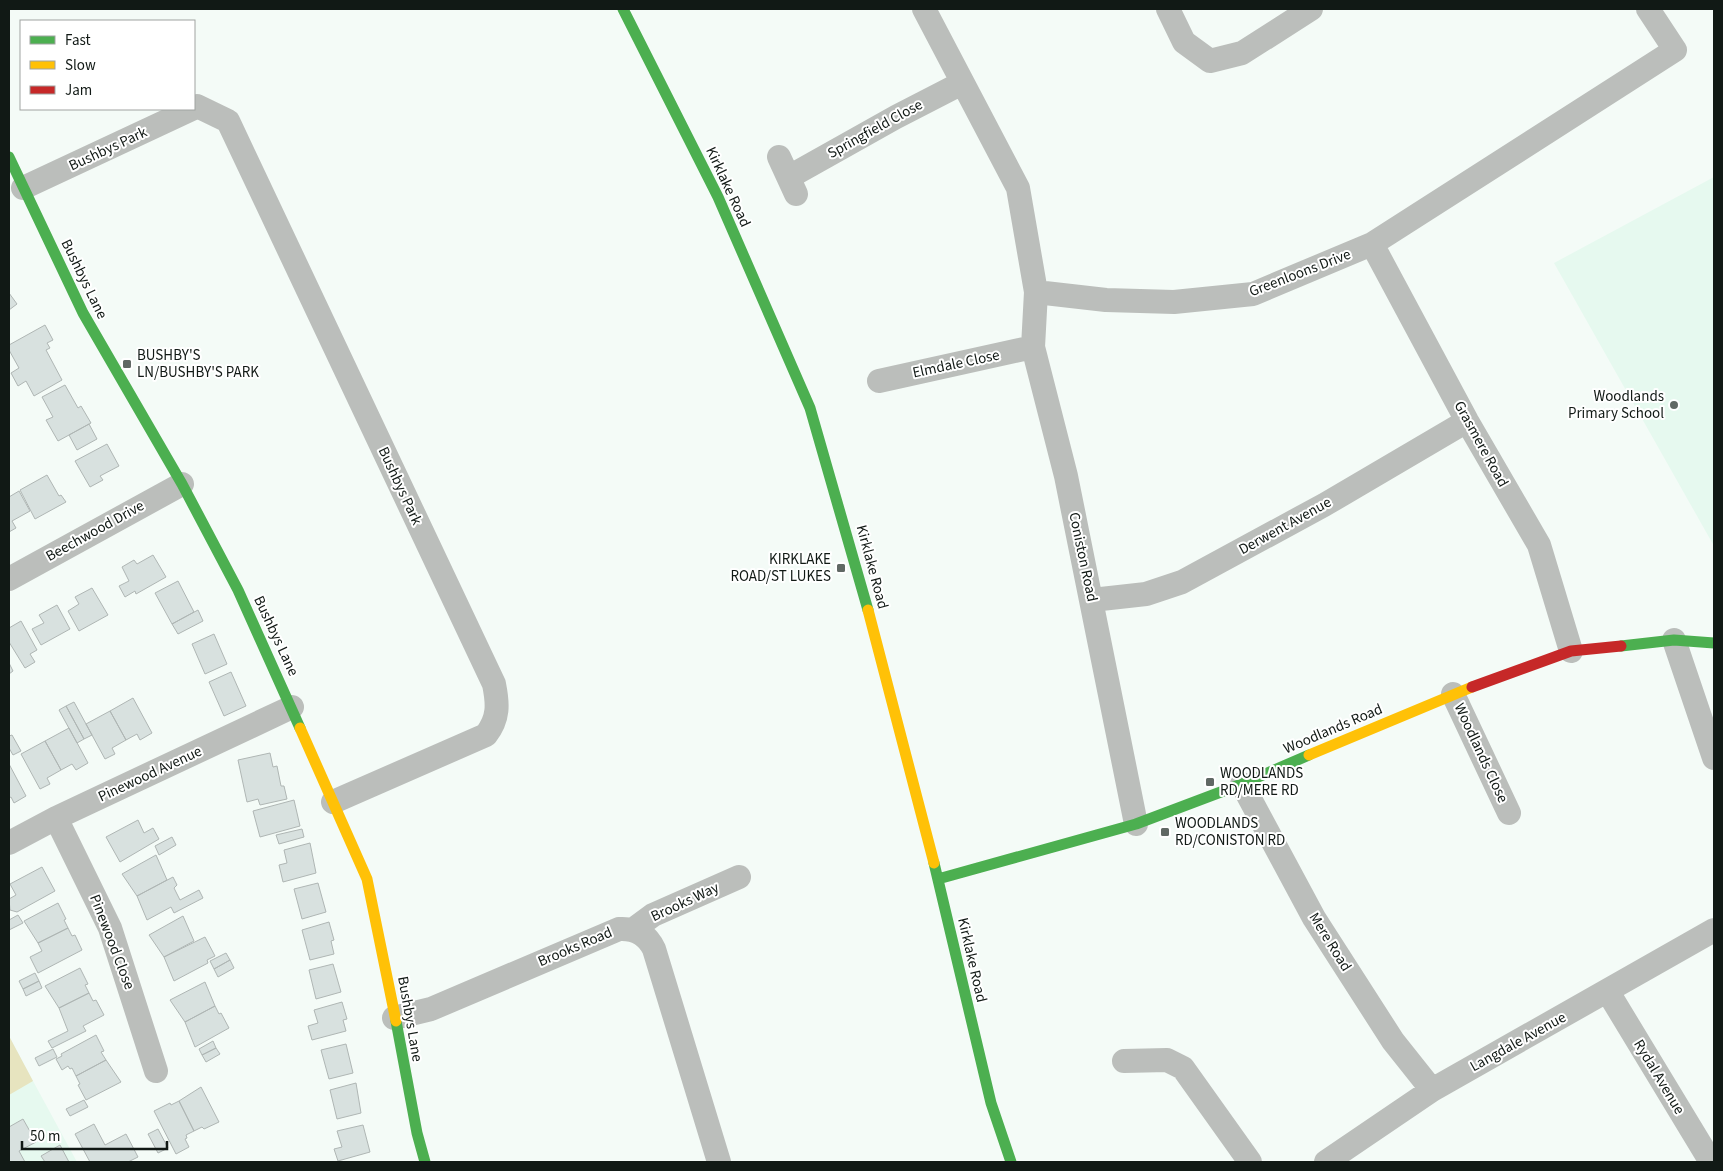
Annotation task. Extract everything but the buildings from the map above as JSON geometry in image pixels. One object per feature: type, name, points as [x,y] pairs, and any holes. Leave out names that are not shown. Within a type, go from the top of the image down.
[{"type":"street","name":"Kirklake Road","points":[[623,9],[718,197],[810,408],[852,547],[938,879],[991,1103],[1011,1162]]},
{"type":"street","points":[[924,9],[1018,188],[1036,292]]},
{"type":"street","points":[[1168,9],[1184,42],[1210,61],[1242,53],[1311,9]]},
{"type":"street","name":"Greenloons Drive","points":[[1036,292],[1106,300],[1174,302],[1253,294],[1372,244],[1675,50],[1648,9]]},
{"type":"street","name":"Springfield Close","points":[[788,176],[962,83]]},
{"type":"street","name":"Bushbys Park","points":[[195,107],[197,106],[228,122],[494,684],[498,705],[494,725],[486,735],[333,802]]},
{"type":"street","name":"Bushbys Park","points":[[23,188],[189,110]]},
{"type":"street","name":"Bushbys Lane","points":[[9,157],[82,313],[182,484],[238,590],[292,707],[367,879],[377,920],[417,1133],[425,1162]]},
{"type":"street","name":"Grasmere Road","points":[[1372,244],[1467,421],[1539,545],[1571,651]]},
{"type":"street","name":"Coniston Road","points":[[1036,292],[1033,347],[1066,476],[1136,824]]},
{"type":"street","name":"Elmdale Close","points":[[879,381],[1033,347]]},
{"type":"street","name":"Derwent Avenue","points":[[1092,600],[1146,594],[1182,582],[1324,505],[1467,421]]},
{"type":"street","name":"Beechwood Drive","points":[[9,579],[182,484]]},
{"type":"street","name":"Woodlands Road","points":[[938,879],[1136,824],[1242,784],[1454,694],[1571,651],[1674,640],[1714,644]]},
{"type":"street","points":[[1674,640],[1714,758]]},
{"type":"street","name":"Woodlands Close","points":[[1454,694],[1509,813]]},
{"type":"street","name":"Pinewood Avenue","points":[[9,843],[56,818],[292,707]]},
{"type":"street","name":"Mere Road","points":[[1242,784],[1314,918],[1394,1041],[1432,1090]]},
{"type":"street","name":"Pinewood Close","points":[[56,818],[110,928],[156,1071]]},
{"type":"street","name":"Brooks Way","points":[[634,929],[653,915],[739,877]]},
{"type":"street","name":"Brooks Road","points":[[394,1018],[432,1009],[619,929],[634,929],[646,937],[654,949],[719,1162]]},
{"type":"street","name":"Langdale Avenue","points":[[1331,1161],[1432,1090],[1608,992],[1714,930]]},
{"type":"street","name":"Rydal Avenue","points":[[1608,992],[1710,1162]]},
{"type":"street","points":[[1124,1061],[1167,1060],[1183,1068],[1250,1162]]},
{"type":"shaded area","name":"Woodlands Primary School","points":[[1714,177],[1714,546],[1554,263]]},
{"type":"shaded area","points":[[9,1036],[33,1081],[77,1162],[9,1162]]},
{"type":"shaded area","points":[[9,1036],[33,1081],[9,1095]]},
{"type":"traffic: fast","points":[[623,9],[718,197],[810,408],[868,610]]},
{"type":"traffic: fast","points":[[9,157],[83,313],[182,484],[238,590],[300,728]]},
{"type":"traffic: fast","points":[[1621,646],[1674,640],[1714,643]]},
{"type":"traffic: fast","points":[[938,879],[1136,824],[1242,784],[1309,755]]},
{"type":"traffic: fast","points":[[934,863],[991,1103],[1011,1162]]},
{"type":"traffic: fast","points":[[396,1021],[417,1133],[425,1162]]},
{"type":"traffic: slow","points":[[868,610],[934,863]]},
{"type":"traffic: slow","points":[[1309,755],[1472,687]]},
{"type":"traffic: slow","points":[[300,728],[367,879],[396,1021]]},
{"type":"traffic: jam","points":[[1472,687],[1571,651],[1621,646]]},
{"type":"place","name":"BUSHBY'S LN/BUSHBY'S PARK","points":[[127,364]]},
{"type":"place","name":"Woodlands Primary School","points":[[1674,405]]},
{"type":"place","name":"KIRKLAKE ROAD/ST LUKES","points":[[841,568]]},
{"type":"place","name":"WOODLANDS RD/MERE RD","points":[[1210,782]]},
{"type":"place","name":"WOODLANDS RD/CONISTON RD","points":[[1165,832]]}]
